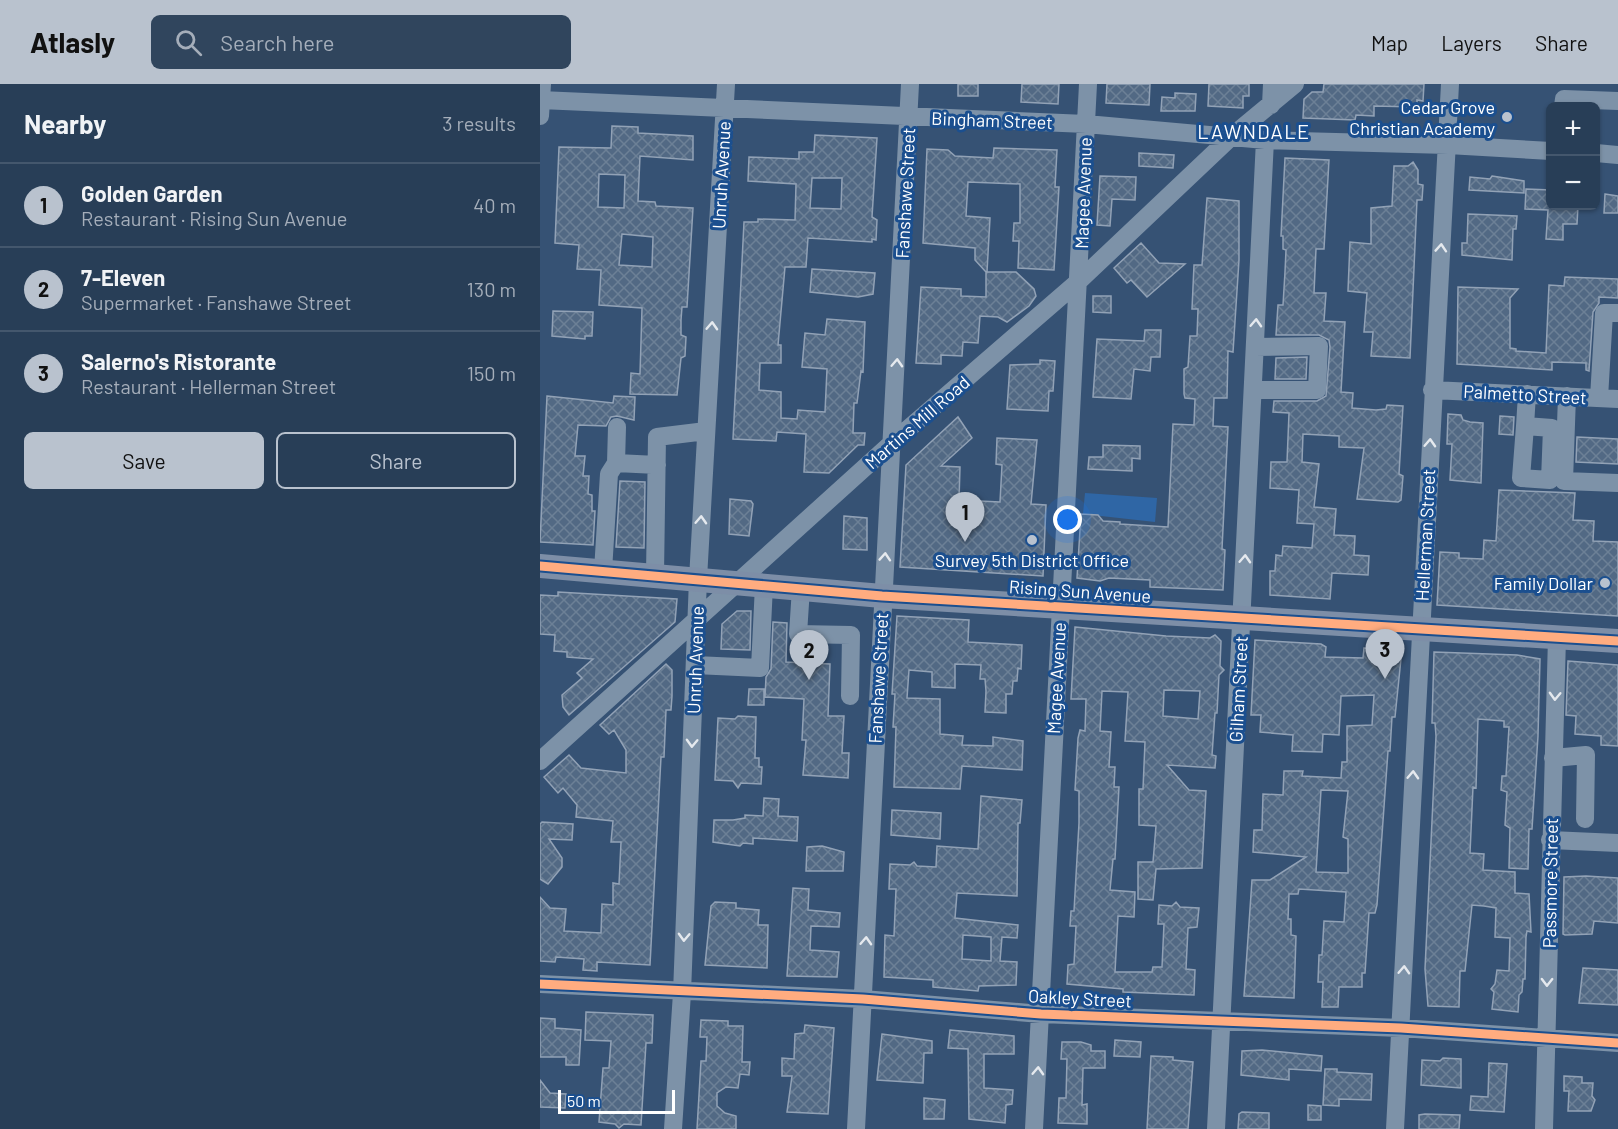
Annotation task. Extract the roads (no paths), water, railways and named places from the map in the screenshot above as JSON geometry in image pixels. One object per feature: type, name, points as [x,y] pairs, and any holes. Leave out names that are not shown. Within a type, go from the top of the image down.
[{"type":"main road","name":"Rising Sun Avenue","points":[[540,566],[882,596],[1421,627],[1618,641]]},
{"type":"street","name":"Unruh Avenue","points":[[674,1129],[682,993],[698,579],[726,84]]},
{"type":"street","name":"Fanshawe Street","points":[[856,1129],[910,84]]},
{"type":"street","name":"Magee Avenue","points":[[1035,1129],[1060,605],[1080,280],[1088,84]]},
{"type":"street","points":[[1271,105],[1272,84]]},
{"type":"street","name":"Martins Mill Road","points":[[540,761],[893,442],[1080,280],[1231,137],[1295,84]]},
{"type":"street","name":"Hellerman Street","points":[[1395,1129],[1432,390],[1450,84]]},
{"type":"street","points":[[1564,102],[1564,99],[1618,101]]},
{"type":"street","name":"Bingham Street","points":[[541,100],[1086,124],[1265,140],[1448,144],[1546,151]]},
{"type":"street","name":"Gilham Street","points":[[1216,1129],[1265,140]]},
{"type":"street","points":[[1600,153],[1618,155]]},
{"type":"street","points":[[1599,398],[1604,313],[1618,313]]},
{"type":"street","points":[[1253,390],[1317,390],[1319,346],[1255,347]]},
{"type":"street","name":"Palmetto Street","points":[[1432,390],[1618,399]]},
{"type":"street","points":[[1526,426],[1527,394]]},
{"type":"street","points":[[1567,396],[1564,481],[1618,483]]},
{"type":"street","points":[[603,571],[609,474],[616,464],[617,427]]},
{"type":"street","points":[[655,575],[657,437],[706,431]]},
{"type":"street","points":[[616,464],[657,465]]},
{"type":"street","points":[[695,664],[760,668],[764,585]]},
{"type":"street","points":[[801,588],[798,634],[851,635],[850,696]]},
{"type":"street","name":"Passmore Street","points":[[1544,1129],[1557,637]]},
{"type":"street","points":[[851,655],[879,656]]},
{"type":"street","points":[[1553,758],[1586,756],[1585,819]]},
{"type":"street","points":[[1550,840],[1618,843]]},
{"type":"street","name":"Oakley Street","points":[[540,984],[682,993],[863,999],[1041,1014],[1401,1028],[1618,1043]]},
{"type":"place","name":"Cedar Grove Christian Academy","points":[[1507,117]]},
{"type":"place","name":"Survey 5th District Office","points":[[1032,540]]},
{"type":"place","name":"Golden Garden","points":[[965,542]]},
{"type":"place","name":"Family Dollar","points":[[1605,583]]},
{"type":"place","name":"Salerno's Ristorante","points":[[1385,679]]},
{"type":"place","name":"7-Eleven","points":[[809,680]]},
{"type":"district","name":"LAWNDALE","points":[[1254,131]]}]
